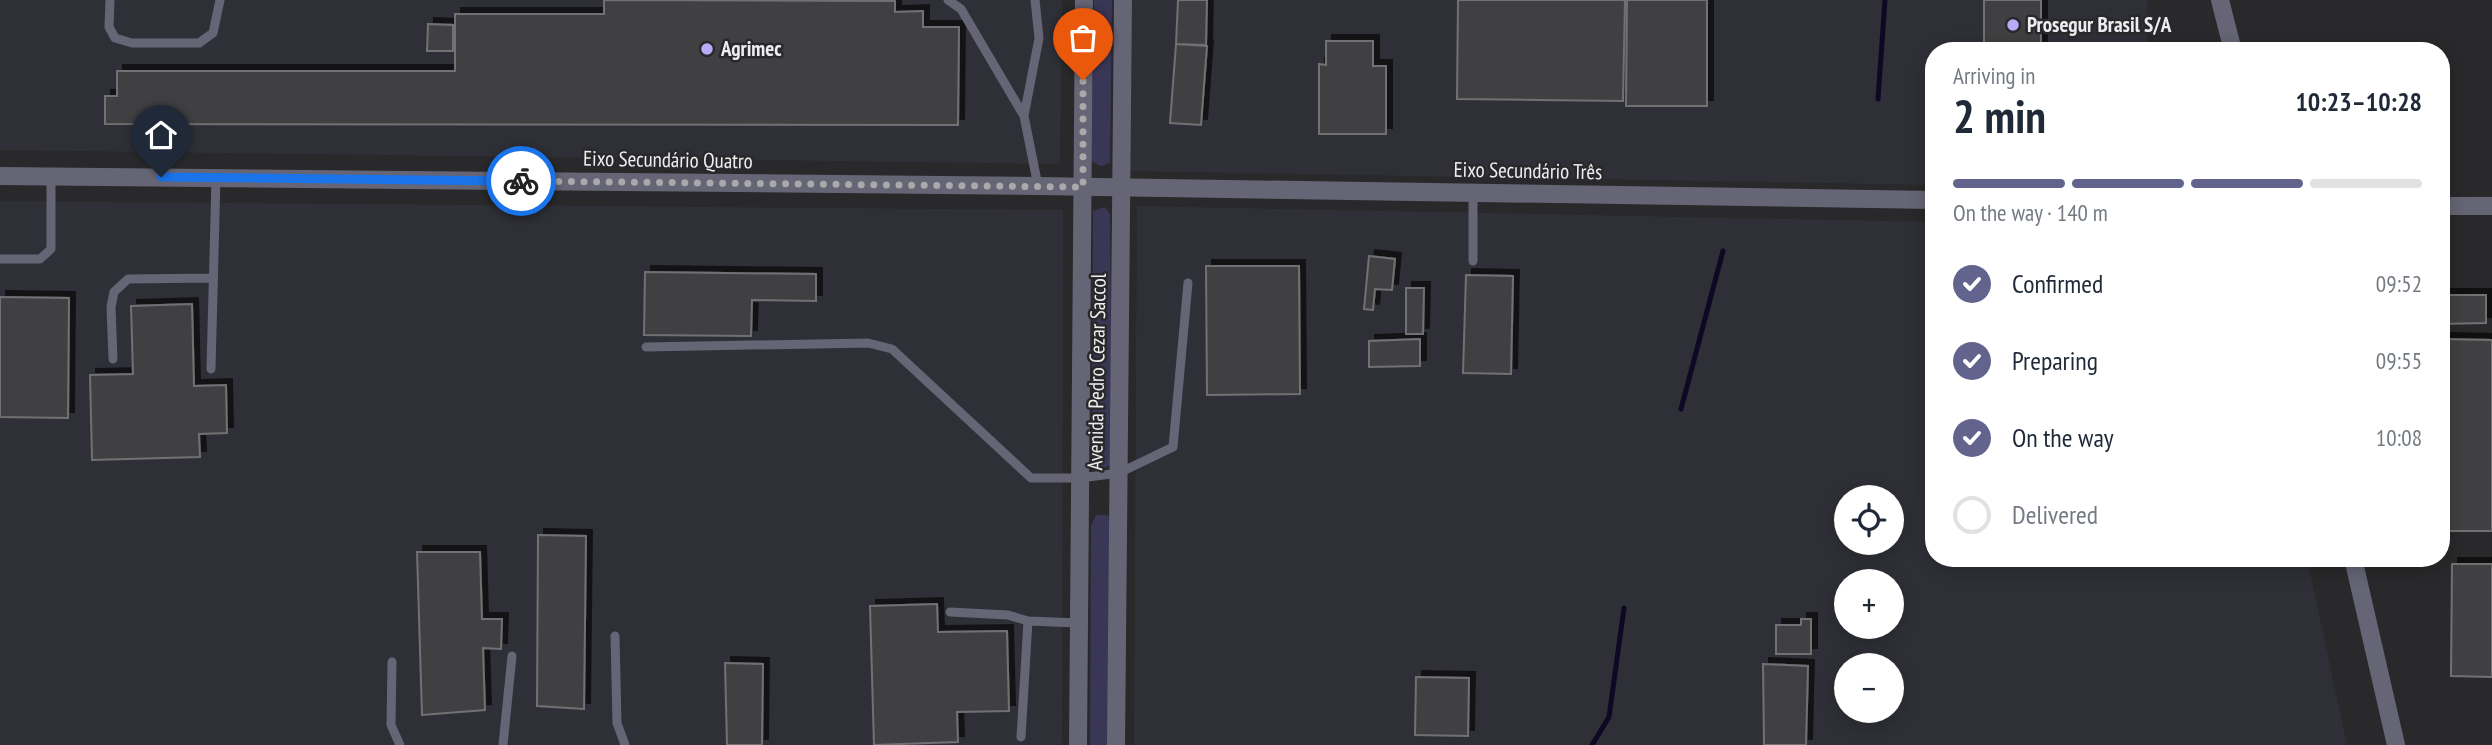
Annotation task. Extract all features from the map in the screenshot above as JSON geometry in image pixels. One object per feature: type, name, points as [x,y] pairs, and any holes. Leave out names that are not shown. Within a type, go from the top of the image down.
[{"type":"street","name":"Avenida Pedro Cezar Saccol","points":[[1078,745],[1084,0]]},
{"type":"street","name":"Avenida Pedro Cezar Saccol","points":[[1116,745],[1123,0]]},
{"type":"street","points":[[2220,0],[2230,42]]},
{"type":"street","name":"Eixo Secundário Quatro","points":[[0,176],[1083,187]]},
{"type":"street","name":"Eixo Secundário Três","points":[[1083,187],[1925,200]]},
{"type":"street","points":[[2450,206],[2492,206]]},
{"type":"street","points":[[2355,567],[2396,745]]},
{"type":"lane","points":[[110,0],[109,27],[115,38],[132,43],[200,43],[213,33],[219,0]]},
{"type":"lane","points":[[948,0],[961,9],[1024,116],[1038,186]]},
{"type":"lane","points":[[1024,116],[1040,38],[1035,0]]},
{"type":"lane","points":[[0,259],[40,259],[51,249],[51,176]]},
{"type":"lane","points":[[211,369],[216,178]]},
{"type":"lane","points":[[1473,192],[1473,261]]},
{"type":"lane","points":[[113,359],[111,307],[114,292],[128,279],[213,278]]},
{"type":"lane","points":[[646,347],[868,343],[892,349],[1031,478],[1080,478],[1119,473],[1173,447],[1188,283]]},
{"type":"lane","points":[[950,612],[1008,615],[1028,621],[1079,623]]},
{"type":"lane","points":[[1021,737],[1028,621]]},
{"type":"lane","points":[[615,636],[617,723],[625,745]]},
{"type":"lane","points":[[503,745],[512,656]]},
{"type":"lane","points":[[392,662],[391,725],[400,745]]},
{"type":"shaded area","points":[[0,0],[1062,0],[1060,164],[0,150]]},
{"type":"shaded area","points":[[1094,0],[1112,0],[1110,163],[1101,166],[1091,161]]},
{"type":"shaded area","points":[[1132,0],[2147,0],[2147,42],[1925,42],[1925,185],[1129,171]]},
{"type":"shaded area","points":[[0,201],[1063,210],[1062,745],[0,745]]},
{"type":"shaded area","points":[[1137,206],[1925,222],[1925,567],[2309,567],[2347,745],[1134,745]]},
{"type":"shaded area","points":[[1105,207],[1110,214],[1112,455],[1111,464],[1103,469],[1092,463],[1093,211]]},
{"type":"shaded area","points":[[1096,515],[1107,515],[1113,521],[1112,745],[1090,745],[1091,526]]},
{"type":"building","name":"Agrimec","points":[[604,0],[895,1],[895,12],[923,11],[923,27],[959,27],[958,125],[105,124],[105,96],[117,96],[117,71],[455,71],[455,14],[604,14]]},
{"type":"building","points":[[1178,0],[1207,0],[1206,45],[1176,44]]},
{"type":"building","points":[[1458,0],[1625,0],[1623,101],[1457,99]]},
{"type":"building","points":[[1627,0],[1707,0],[1707,106],[1626,106]]},
{"type":"building","name":"Prosegur Brasil S/A","points":[[1984,0],[2041,0],[2041,42],[1984,42]]},
{"type":"building","points":[[428,24],[453,25],[453,51],[427,51]]},
{"type":"building","points":[[1326,41],[1373,41],[1373,66],[1386,66],[1386,134],[1319,134],[1319,64],[1326,65]]},
{"type":"building","points":[[1176,44],[1207,46],[1201,125],[1170,123]]},
{"type":"building","points":[[1369,256],[1395,259],[1392,290],[1375,289],[1373,310],[1364,309]]},
{"type":"building","points":[[1206,266],[1299,266],[1300,394],[1207,395]]},
{"type":"building","points":[[645,272],[816,274],[816,301],[752,300],[751,336],[644,335]]},
{"type":"building","points":[[1466,275],[1513,276],[1511,374],[1463,373]]},
{"type":"building","points":[[1406,288],[1424,288],[1423,334],[1406,334]]},
{"type":"building","points":[[2450,295],[2486,295],[2486,323],[2450,324]]},
{"type":"building","points":[[0,297],[69,298],[68,418],[0,417]]},
{"type":"building","points":[[192,304],[194,386],[226,385],[227,433],[199,434],[200,457],[92,460],[90,375],[133,374],[131,306]]},
{"type":"building","points":[[1420,339],[1420,366],[1369,367],[1369,341]]},
{"type":"building","points":[[2450,339],[2492,340],[2492,531],[2450,531]]},
{"type":"building","points":[[538,535],[586,536],[584,709],[537,706]]},
{"type":"building","points":[[417,552],[480,552],[482,619],[502,619],[501,649],[483,648],[485,710],[422,715]]},
{"type":"building","points":[[2452,564],[2492,564],[2492,677],[2451,676]]},
{"type":"building","points":[[937,604],[938,632],[1007,631],[1009,711],[957,712],[958,742],[874,745],[870,606]]},
{"type":"building","points":[[1801,619],[1811,619],[1811,654],[1776,654],[1776,625],[1801,625]]},
{"type":"building","points":[[725,663],[763,664],[762,745],[727,745]]},
{"type":"building","points":[[1763,664],[1808,666],[1806,745],[1764,745]]},
{"type":"building","points":[[1416,677],[1469,678],[1468,736],[1415,735]]},
{"type":"waterway","points":[[1878,99],[1885,0]]},
{"type":"waterway","points":[[1681,409],[1723,251]]},
{"type":"waterway","points":[[1592,745],[1609,717],[1624,608]]},
{"type":"way so far","points":[[521,181],[1083,187],[1083,80]]},
{"type":"place","name":"Prosegur Brasil S/A","points":[[2013,25]]},
{"type":"place","name":"Agrimec","points":[[707,49]]},
{"type":"route","points":[[161,177],[521,181]]}]
